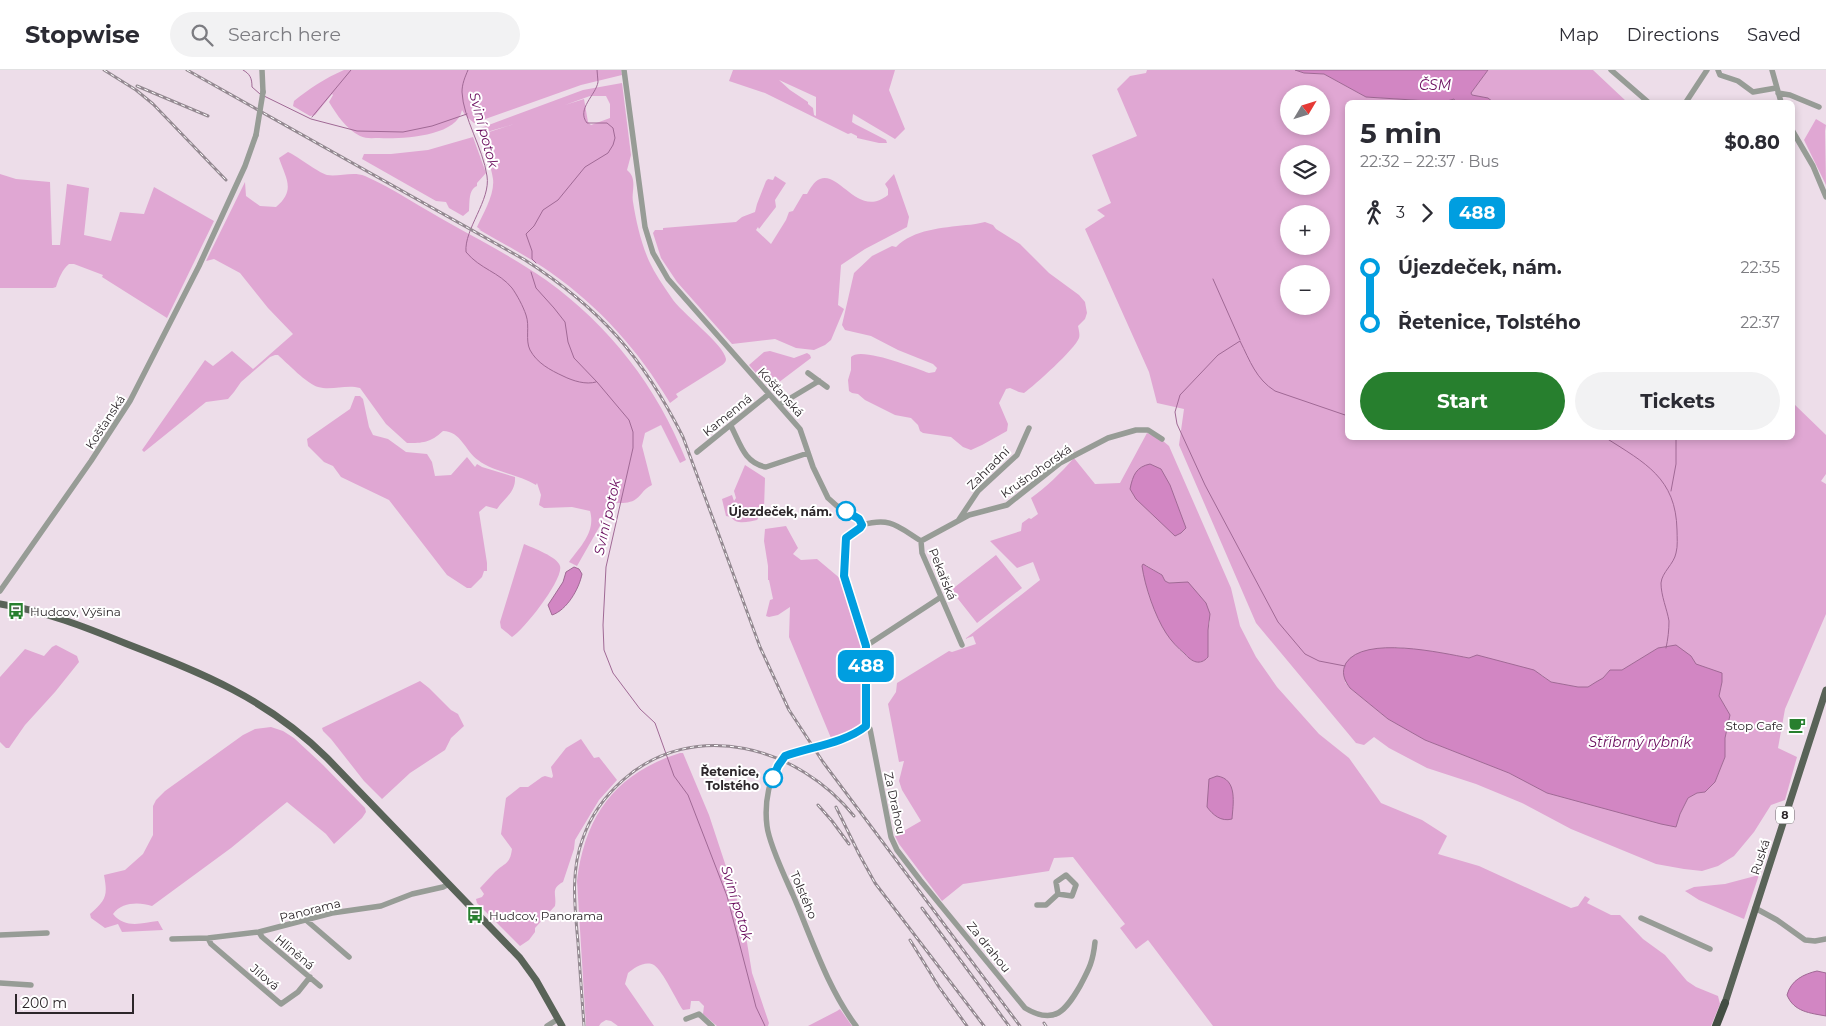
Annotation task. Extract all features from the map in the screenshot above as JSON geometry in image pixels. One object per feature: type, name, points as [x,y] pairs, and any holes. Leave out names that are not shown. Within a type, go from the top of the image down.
[{"type":"highway","name":"8","points":[[1718,1026],[1725,1003]]},
{"type":"main road","points":[[0,604],[67,620],[190,668],[250,698],[316,748],[449,884],[523,962],[536,980],[560,1023]]},
{"type":"main road","name":"Ruská","points":[[1725,1003],[1826,690]]},
{"type":"street","name":"Košťanská","points":[[0,591],[126,408],[206,252],[245,166],[256,135],[263,92],[262,70]]},
{"type":"street","name":"Košťanská","points":[[624,70],[643,215],[650,246],[656,260],[668,279],[800,429],[808,454],[826,495],[833,503],[857,517],[862,525]]},
{"type":"street","points":[[1612,70],[1646,100]]},
{"type":"street","points":[[1687,100],[1707,70]]},
{"type":"street","points":[[1718,70],[1720,75],[1738,81],[1753,92],[1777,90],[1820,107]]},
{"type":"street","points":[[1772,70],[1780,100]]},
{"type":"street","points":[[1795,135],[1813,166],[1826,197]]},
{"type":"street","points":[[808,373],[827,387]]},
{"type":"street","points":[[779,405],[819,381]]},
{"type":"street","name":"Kamenná","points":[[698,452],[769,394]]},
{"type":"street","points":[[731,426],[747,458],[762,467],[808,454]]},
{"type":"street","name":"Zahradní","points":[[958,521],[978,491],[1018,455],[1030,428]]},
{"type":"street","name":"Krušnohorská","points":[[922,541],[969,515],[1007,505],[1060,463],[1108,438],[1136,430],[1148,430],[1162,439]]},
{"type":"street","name":"Pekařská","points":[[862,525],[876,521],[886,522],[922,541],[922,553],[962,645]]},
{"type":"street","name":"Za Drahou","points":[[862,525],[861,528],[848,535],[846,540],[844,576],[866,646],[866,726],[870,729],[892,841],[936,900]]},
{"type":"street","points":[[866,646],[941,597]]},
{"type":"street","name":"Tolstého","points":[[856,1026],[838,1000],[781,867],[767,828],[766,808],[768,793],[783,757],[820,747],[860,732],[866,726]]},
{"type":"street","name":"Panorama","points":[[172,939],[208,938],[259,932],[332,913],[381,906],[412,894],[449,884]]},
{"type":"street","points":[[1037,905],[1046,905],[1058,894]]},
{"type":"street","name":"Za drahou","points":[[936,900],[1025,1008],[1049,1015],[1056,1014],[1066,1008],[1094,958],[1095,942]]},
{"type":"street","points":[[1755,908],[1777,920],[1805,940],[1826,939]]},
{"type":"street","points":[[1641,918],[1710,949]]},
{"type":"street","points":[[306,920],[349,957]]},
{"type":"street","name":"Hliněná","points":[[259,932],[262,937],[320,986]]},
{"type":"street","points":[[0,935],[47,933]]},
{"type":"street","name":"Jílová","points":[[208,938],[211,944],[281,1004],[298,992],[310,977]]},
{"type":"street","points":[[0,984],[31,985]]},
{"type":"street","points":[[686,1019],[699,1014],[712,1026]]},
{"type":"street","points":[[547,1026],[560,1023]]},
{"type":"shaded area","points":[[344,70],[621,70],[622,75],[581,85],[474,123],[462,110],[458,119],[450,126],[439,131],[414,137],[370,138],[362,137],[350,130],[342,121],[329,102],[332,94],[315,115],[310,116],[293,106],[294,101],[311,88]]},
{"type":"shaded area","points":[[733,70],[895,70],[889,90],[905,129],[895,139],[853,114],[852,122],[886,140],[887,143],[857,138],[857,136],[851,133],[848,134],[765,93],[729,81]],"holes":[[[779,80],[816,97],[816,116],[808,102]]]},
{"type":"shaded area","points":[[1147,70],[1295,70],[1304,73],[1324,74],[1366,97],[1413,100],[1345,100],[1345,440],[1795,440],[1795,405],[1826,435],[1826,474],[1821,481],[1826,484],[1826,614],[1785,709],[1778,748],[1797,757],[1785,800],[1771,805],[1754,832],[1734,856],[1718,866],[1702,871],[1656,864],[1571,829],[1522,803],[1476,784],[1427,768],[1389,748],[1374,737],[1364,745],[1356,743],[1256,623],[1179,445],[1184,409],[1157,403],[1149,372],[1085,229],[1105,216],[1097,210],[1111,203],[1092,155],[1137,136],[1117,89],[1130,76],[1146,73]],"holes":[[[1397,647],[1469,658],[1477,656],[1542,675],[1551,682],[1578,687],[1588,687],[1603,678],[1610,670],[1622,670],[1658,648],[1691,656],[1696,665],[1708,668],[1722,682],[1719,696],[1730,715],[1725,738],[1725,757],[1715,782],[1705,792],[1697,793],[1688,798],[1676,827],[1547,793],[1509,773],[1425,740],[1388,719],[1345,682]]]},
{"type":"shaded area","points":[[1488,70],[1593,70],[1625,100],[1490,100],[1472,95],[1471,93]]},
{"type":"shaded area","points":[[622,83],[631,155],[627,170],[633,181],[634,209],[646,254],[676,304],[718,345],[726,359],[725,363],[676,394],[678,397],[670,403],[632,348],[602,315],[541,266],[477,227],[488,204],[493,185],[484,137],[486,133],[514,124],[480,134],[478,129],[583,90]],"holes":[[[590,96],[606,96],[610,104],[610,118],[591,125],[588,122],[584,99],[565,105]]]},
{"type":"shaded area","points":[[1816,119],[1826,125],[1826,185],[1804,140]]},
{"type":"shaded area","points":[[473,137],[486,173],[472,190],[469,211],[463,216],[449,208],[446,202],[436,201],[362,159],[364,154],[391,154],[428,150]]},
{"type":"shaded area","points":[[288,152],[327,175],[356,174],[376,181],[535,272],[591,317],[611,338],[646,383],[674,433],[686,460],[680,463],[661,425],[645,433],[642,446],[652,485],[631,502],[611,503],[577,566],[569,562],[589,532],[591,526],[590,511],[572,507],[544,508],[539,505],[541,495],[537,483],[536,485],[484,464],[474,456],[459,438],[449,432],[443,431],[426,442],[407,443],[386,424],[360,388],[323,388],[313,385],[278,355],[270,357],[241,382],[228,399],[206,402],[144,452],[142,450],[205,360],[213,366],[232,351],[253,369],[293,334],[268,308],[240,273],[214,259],[206,261],[245,182],[246,196],[260,206],[276,207],[282,201],[288,190],[288,184],[279,158]]},
{"type":"shaded area","points":[[0,174],[16,179],[50,182],[52,245],[60,245],[67,184],[89,188],[84,235],[111,241],[120,212],[144,214],[154,187],[214,221],[167,318],[102,277],[103,275],[74,264],[67,266],[61,274],[56,287],[53,288],[0,288]]},
{"type":"shaded area","points":[[894,174],[909,217],[907,227],[865,249],[841,265],[838,305],[844,309],[831,340],[814,350],[796,348],[775,339],[732,344],[677,282],[661,258],[653,233],[655,230],[663,230],[663,228],[736,222],[742,217],[755,212],[766,181],[768,179],[773,180],[775,176],[786,183],[775,200],[776,207],[759,229],[758,227],[756,230],[771,244],[789,212],[793,211],[803,194],[807,194],[812,185],[818,180],[827,178],[868,202],[877,201],[888,195],[888,189],[885,184]]},
{"type":"shaded area","points":[[985,222],[993,225],[996,229],[1020,244],[1049,273],[1079,295],[1085,302],[1087,313],[1085,319],[1078,326],[1079,338],[1076,343],[1037,383],[1024,393],[1010,388],[1006,389],[999,403],[1008,424],[1007,431],[971,450],[963,447],[951,437],[923,433],[911,418],[895,415],[865,400],[858,394],[849,391],[848,380],[851,370],[851,357],[856,354],[888,359],[929,373],[935,372],[937,368],[933,364],[898,350],[871,336],[845,330],[842,325],[854,273],[872,256],[892,246],[896,247],[911,236],[920,233]]},
{"type":"shaded area","points":[[770,351],[794,358],[807,353],[811,358],[770,389],[749,365],[764,352]]},
{"type":"shaded area","points":[[355,396],[360,396],[363,399],[369,427],[373,435],[388,439],[406,452],[427,454],[432,462],[435,476],[451,475],[467,457],[475,467],[477,464],[515,477],[512,491],[497,509],[486,506],[479,512],[487,571],[484,571],[482,577],[471,588],[467,588],[447,575],[389,500],[341,477],[333,466],[324,462],[308,446],[307,439],[350,409]]},
{"type":"shaded area","points":[[1147,433],[1162,440],[1169,446],[1231,588],[1240,626],[1256,657],[1277,687],[1319,734],[1349,758],[1381,803],[1422,820],[1447,836],[1438,854],[1479,866],[1571,908],[1578,906],[1585,896],[1590,899],[1587,903],[1611,915],[1620,915],[1643,939],[1665,955],[1687,981],[1718,996],[1720,1004],[1711,1026],[1213,1026],[1148,940],[1136,949],[1120,928],[1125,924],[1073,857],[1054,858],[1049,871],[963,884],[942,901],[895,836],[921,821],[902,790],[899,781],[904,761],[899,762],[888,704],[896,692],[897,683],[949,651],[952,652],[976,644],[973,636],[965,639],[1040,580],[1033,562],[1017,568],[990,541],[1021,531],[1022,523],[1038,514],[1031,498],[1053,480],[1074,458],[1095,484],[1120,483]],"holes":[[[1146,565],[1162,575],[1165,581],[1169,583],[1178,582],[1210,621],[1208,657],[1201,662],[1183,653],[1174,643],[1153,606],[1146,585]]]},
{"type":"shaded area","points":[[745,465],[765,478],[764,509],[757,520],[750,522],[736,521],[726,516],[722,499],[732,495],[734,501],[736,498],[734,491]]},
{"type":"shaded area","points":[[786,526],[798,548],[793,554],[801,560],[817,559],[842,580],[864,647],[863,722],[857,729],[831,738],[789,637],[790,607],[778,615],[766,616],[770,600],[773,599],[768,580],[764,541],[765,529]]},
{"type":"shaded area","points":[[524,544],[555,559],[560,566],[560,572],[542,604],[525,625],[512,637],[501,628],[500,622]]},
{"type":"shaded area","points":[[996,555],[1022,588],[977,623],[951,590]]},
{"type":"shaded area","points":[[56,645],[77,656],[79,662],[25,725],[9,748],[6,748],[0,742],[0,677],[25,649],[44,656]]},
{"type":"shaded area","points":[[420,681],[451,710],[458,714],[464,726],[451,738],[445,750],[410,773],[382,799],[364,781],[322,728]]},
{"type":"shaded area","points":[[271,727],[283,731],[294,738],[323,765],[365,808],[366,812],[362,818],[334,844],[326,834],[287,802],[231,848],[152,906],[142,904],[126,905],[113,914],[123,922],[134,924],[158,921],[163,930],[122,932],[118,924],[105,928],[91,918],[90,914],[100,905],[105,897],[104,875],[125,870],[143,854],[153,835],[153,806],[156,800],[165,791],[243,735],[255,729]]},
{"type":"shaded area","points":[[581,739],[594,758],[599,757],[617,780],[599,800],[575,840],[574,849],[563,882],[555,890],[555,906],[535,928],[535,932],[529,940],[520,946],[477,903],[476,899],[484,894],[480,888],[510,858],[512,849],[501,834],[506,798],[520,787],[528,787],[542,777],[552,778],[551,767],[566,748]]},
{"type":"shaded area","points":[[683,753],[709,815],[743,918],[752,973],[769,1023],[768,1026],[717,1026],[703,1014],[704,1006],[699,1001],[691,1001],[690,1009],[683,1010],[658,968],[647,963],[636,967],[628,973],[625,984],[654,1026],[618,1026],[606,1020],[599,1026],[586,1026],[577,881],[587,836],[596,817],[621,785],[638,772]]},
{"type":"shaded area","points":[[1759,875],[1744,919],[1699,900],[1685,891],[1694,887],[1725,884]]},
{"type":"shaded area","points":[[840,1009],[852,1026],[808,1026],[837,1011]]},
{"type":"water","name":"ČSM","points":[[1295,70],[1488,70],[1471,93],[1472,95],[1490,100],[1413,100],[1366,97],[1324,74],[1304,73]]},
{"type":"water","points":[[1150,464],[1161,469],[1170,485],[1186,528],[1175,536],[1136,499],[1130,489],[1136,472],[1141,467]]},
{"type":"water","points":[[1143,564],[1162,575],[1165,581],[1169,583],[1188,582],[1206,603],[1210,614],[1208,657],[1205,660],[1196,662],[1190,659],[1166,633],[1158,618],[1145,583]]},
{"type":"water","points":[[574,567],[579,569],[582,574],[578,586],[572,598],[563,609],[552,615],[548,605],[563,582],[566,572]]},
{"type":"water","name":"Stříbrný rybník","points":[[1676,645],[1691,656],[1696,664],[1722,673],[1719,696],[1730,715],[1725,738],[1725,757],[1715,782],[1705,792],[1697,793],[1688,798],[1676,827],[1547,793],[1509,773],[1425,740],[1388,719],[1350,688],[1343,673],[1346,663],[1355,655],[1369,650],[1404,648],[1469,658],[1477,655],[1534,670],[1551,682],[1588,687],[1603,678],[1610,670],[1622,670],[1658,648]]},
{"type":"water","points":[[1217,776],[1224,778],[1231,787],[1233,793],[1232,819],[1224,820],[1212,813],[1207,807],[1209,779]]},
{"type":"water","points":[[1817,971],[1826,973],[1826,1016],[1803,1011],[1790,1001],[1787,995],[1795,982],[1807,974]]},
{"type":"waterway","points":[[243,70],[250,77],[252,87],[260,94]]},
{"type":"waterway","points":[[312,117],[351,70]]},
{"type":"waterway","name":"Sviní potok","points":[[468,70],[462,92],[463,102],[485,165],[487,185],[482,205],[466,243],[466,252],[477,263],[501,278],[514,291],[526,315],[529,346],[536,359],[549,369],[571,379],[584,383],[596,382]]},
{"type":"waterway","points":[[536,263],[532,259],[532,251],[526,234],[534,226],[543,210],[558,200],[585,167],[608,153],[613,145],[615,138],[613,128],[607,123],[587,123],[584,118],[585,107],[597,87],[597,70]]},
{"type":"waterway","points":[[264,96],[311,119],[357,131],[403,132],[432,126],[467,114]]},
{"type":"waterway","name":"Sviní potok","points":[[531,272],[536,288],[565,322],[568,342],[574,358],[629,420],[633,432],[633,448],[606,567],[603,625],[604,650],[613,673],[640,709],[655,723],[674,776],[688,795],[727,896],[756,1007],[765,1026]]},
{"type":"waterway","points":[[1213,279],[1240,340]]},
{"type":"waterway","points":[[1345,415],[1275,391],[1258,375],[1240,341],[1218,355],[1180,395],[1175,412],[1177,424],[1205,485],[1278,622],[1305,654],[1319,661],[1345,666]]},
{"type":"waterway","points":[[1609,440],[1645,464],[1656,474],[1671,497],[1675,512],[1677,550],[1673,561],[1663,575],[1661,583],[1669,621],[1666,648]]},
{"type":"waterway","points":[[1671,491],[1676,464],[1676,440]]},
{"type":"railway","points":[[104,70],[136,90],[153,104],[226,180]]},
{"type":"railway","points":[[187,70],[525,260],[576,297],[617,336],[652,382],[683,437],[760,647],[789,710],[823,762],[1020,1026]]},
{"type":"railway","points":[[137,86],[208,116]]},
{"type":"railway","points":[[584,1026],[574,890],[576,864],[590,821],[605,799],[623,780],[651,761],[681,749],[713,746],[744,749],[775,758],[805,772],[831,792],[854,816]]},
{"type":"railway","points":[[818,805],[849,844]]},
{"type":"railway","points":[[836,807],[875,883],[984,1026]]},
{"type":"railway","points":[[922,908],[1009,1026]]},
{"type":"railway","points":[[910,940],[939,987],[967,1026]]},
{"type":"bus line","name":"488","points":[[773,778],[782,758],[785,756],[820,747],[860,732],[866,726],[868,714],[866,646],[844,576],[846,538],[862,525],[859,519],[846,511]]},
{"type":"place","name":"Újezdeček, nám.","points":[[846,511]]},
{"type":"place","name":"Hudcov, Výšina","points":[[16,611]]},
{"type":"place","name":"Stop Cafe","points":[[1797,725]]},
{"type":"place","name":"Řetenice, Tolstého","points":[[773,778]]},
{"type":"place","name":"Hudcov, Panorama","points":[[475,915]]}]
